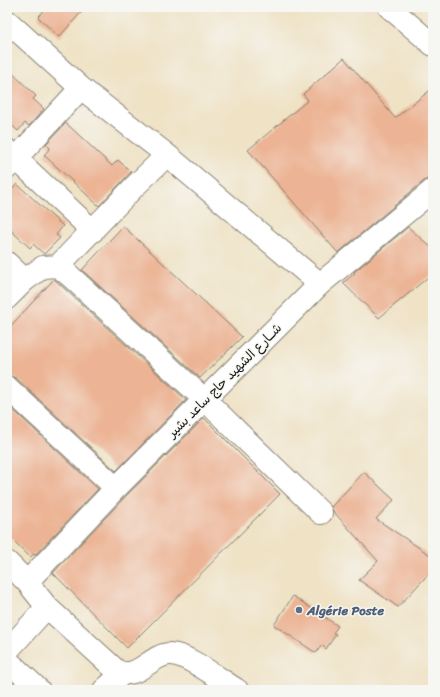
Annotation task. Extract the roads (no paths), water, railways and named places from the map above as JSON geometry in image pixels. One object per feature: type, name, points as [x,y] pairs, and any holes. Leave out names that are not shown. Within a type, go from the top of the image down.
[{"type":"street","points":[[7,14],[13,7]]},
{"type":"street","points":[[389,7],[433,45]]},
{"type":"street","points":[[7,21],[81,88],[167,155],[320,284]]},
{"type":"street","points":[[81,88],[10,159],[93,230]]},
{"type":"street","points":[[7,298],[25,280],[43,267],[58,266],[167,155]]},
{"type":"street","name":"شــارع الشهيد حاج ساعد بشير","points":[[27,582],[116,488],[320,284],[433,190]]},
{"type":"street","points":[[7,263],[25,280]]},
{"type":"street","points":[[58,266],[204,399],[321,513]]},
{"type":"street","points":[[7,388],[116,488]]},
{"type":"street","points":[[7,562],[27,582],[47,607],[122,674],[134,673],[156,659],[170,654],[186,658],[237,690]]},
{"type":"street","points":[[7,651],[47,607]]},
{"type":"street","points":[[7,660],[39,690]]},
{"type":"street","points":[[104,690],[122,674]]},
{"type":"place","name":"Algérie Poste","points":[[299,610]]}]
